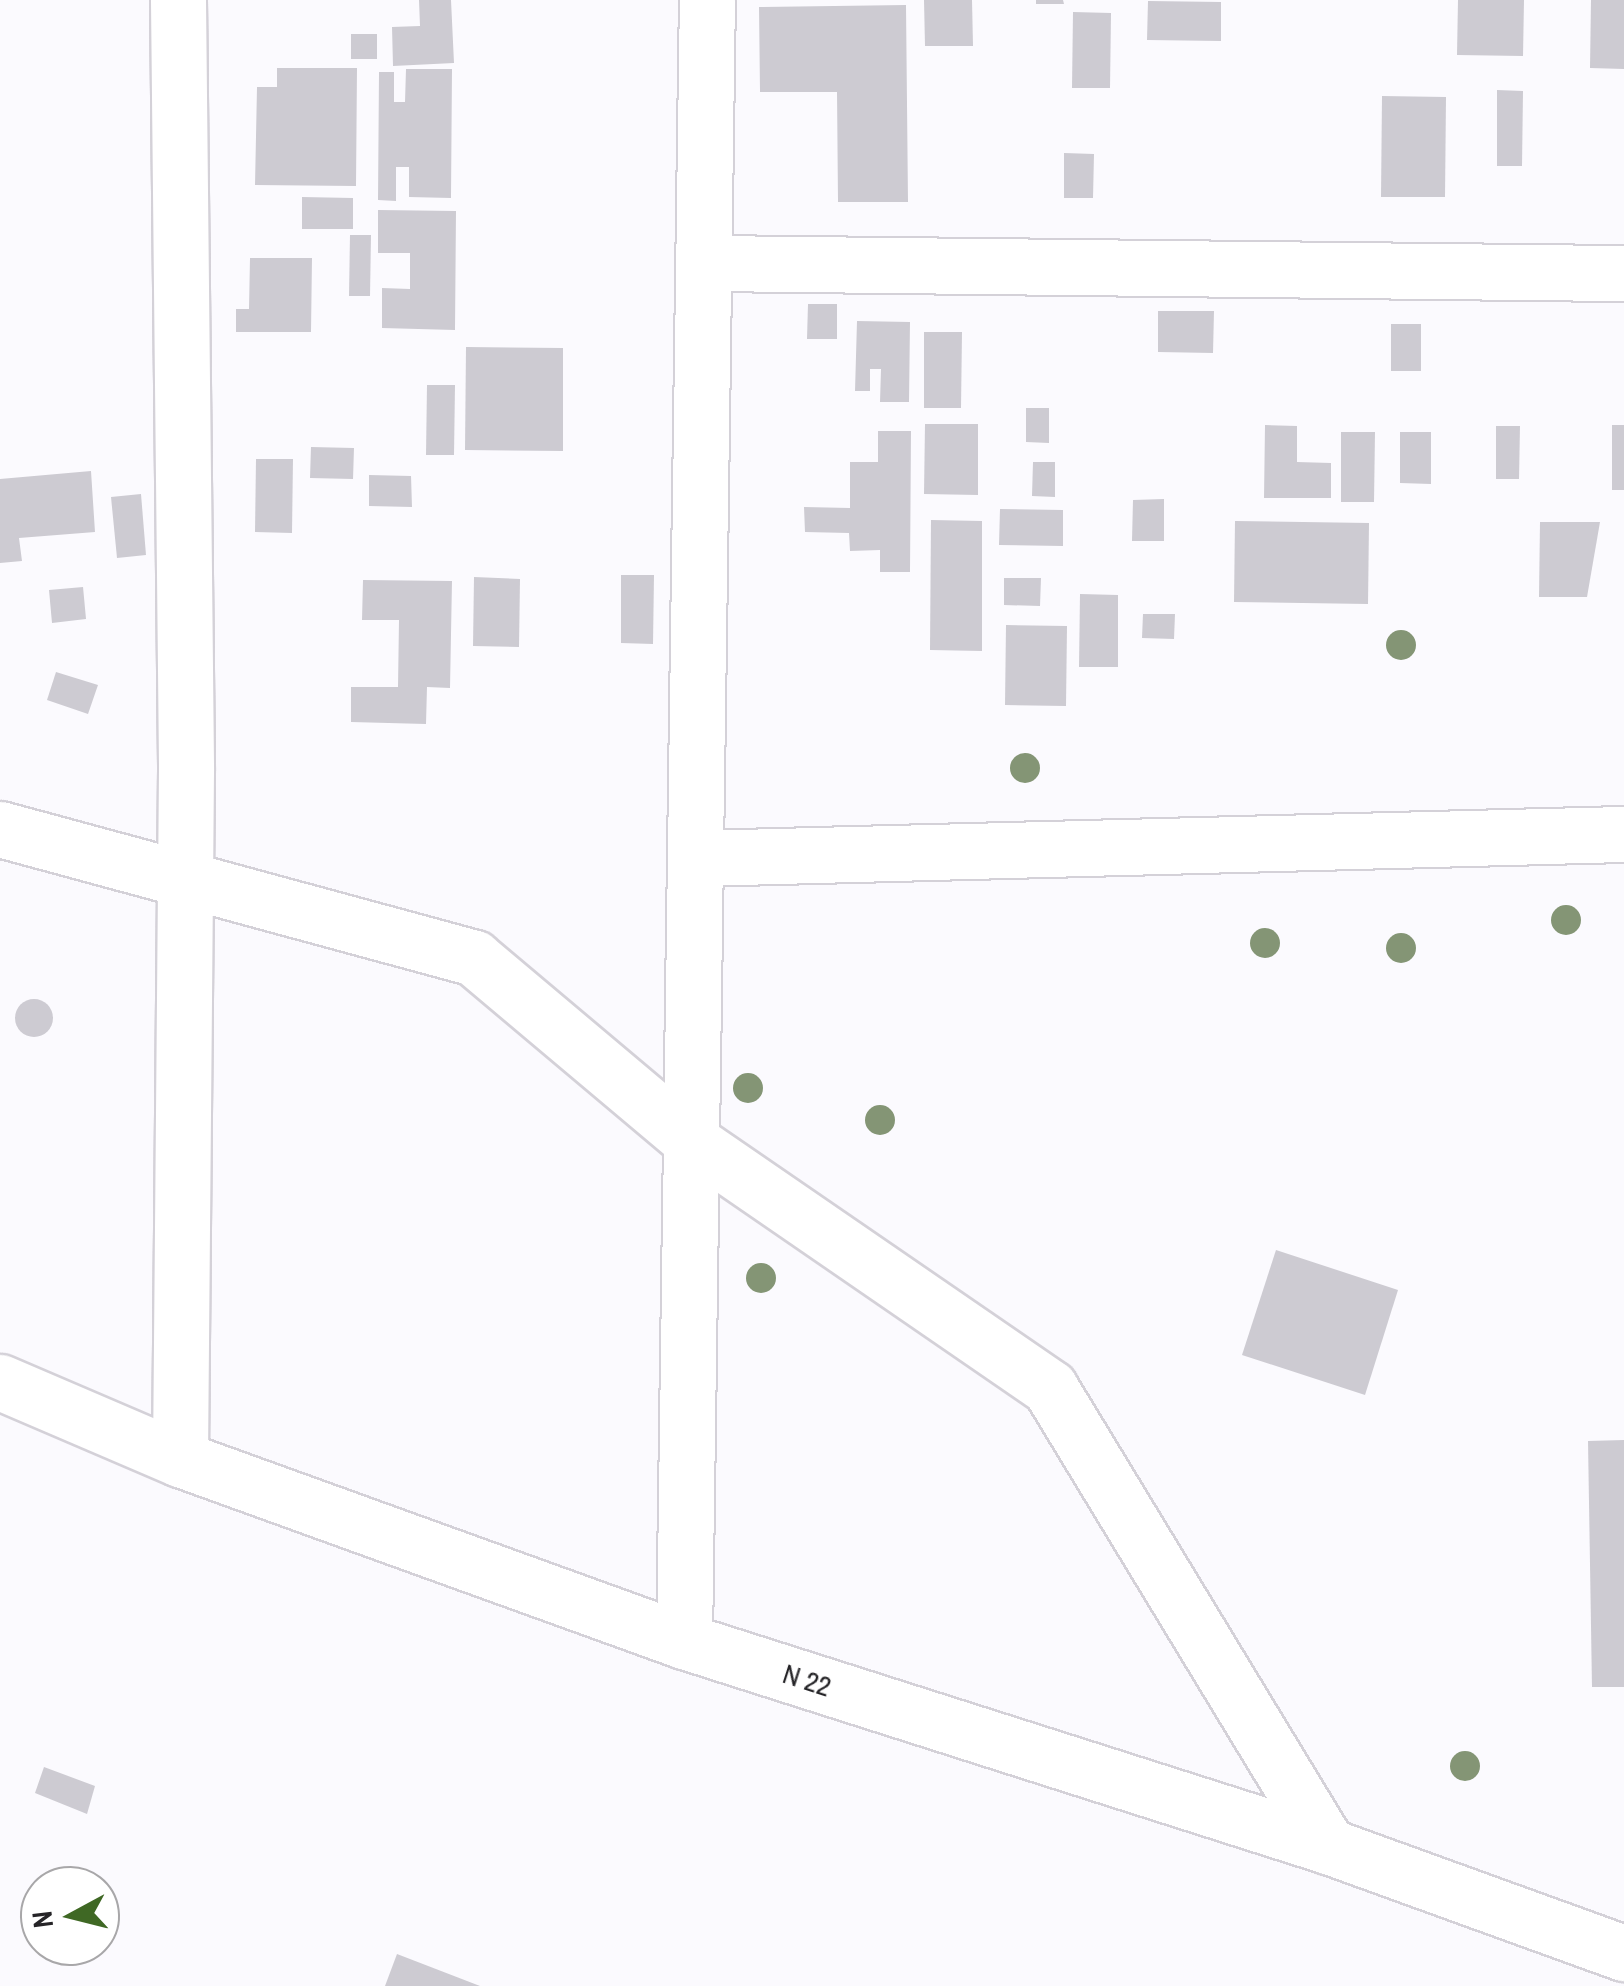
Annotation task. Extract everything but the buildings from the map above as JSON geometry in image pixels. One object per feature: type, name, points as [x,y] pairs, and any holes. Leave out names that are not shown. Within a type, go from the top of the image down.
[{"type":"street","points":[[178,0],[186,874],[180,1460]]},
{"type":"street","points":[[684,1641],[700,858],[708,263],[707,0]]},
{"type":"street","points":[[708,263],[1624,273]]},
{"type":"street","points":[[0,829],[186,874],[474,958],[694,1143],[1050,1388],[1328,1846]]},
{"type":"street","points":[[700,858],[1624,834]]},
{"type":"street","name":"N 22","points":[[0,1382],[180,1460],[684,1641],[1328,1846],[1624,1953]]}]
